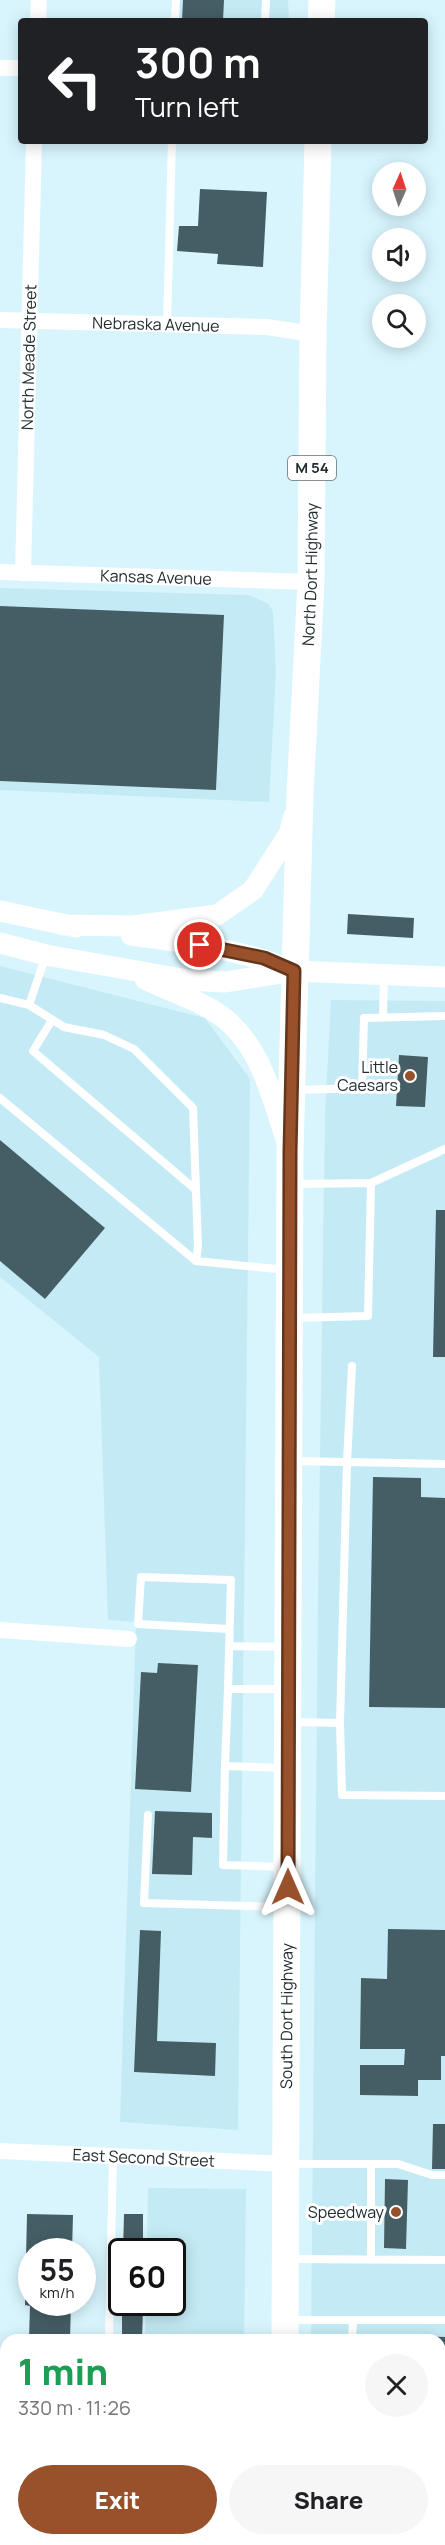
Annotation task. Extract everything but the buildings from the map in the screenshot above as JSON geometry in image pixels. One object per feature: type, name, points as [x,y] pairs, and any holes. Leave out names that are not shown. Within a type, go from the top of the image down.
[{"type":"main road","points":[[321,18],[322,0]]},
{"type":"main road","name":"North Dort Highway","points":[[294,971],[311,582],[313,334],[318,144]]},
{"type":"main road","name":"South Dort Highway","points":[[285,2330],[290,1152],[294,971]]},
{"type":"street","points":[[38,18],[39,0]]},
{"type":"street","points":[[0,68],[18,68]]},
{"type":"street","name":"North Meade Street","points":[[23,573],[34,144]]},
{"type":"street","name":"Nebraska Avenue","points":[[0,320],[267,327],[313,334]]},
{"type":"street","name":"Kansas Avenue","points":[[0,572],[311,582]]},
{"type":"street","points":[[63,925],[133,926],[217,915],[253,890],[264,875],[290,834],[300,795]]},
{"type":"street","points":[[0,911],[63,925],[235,951],[264,958],[294,971]]},
{"type":"street","points":[[0,944],[46,955],[188,980],[225,982],[294,971],[445,977]]},
{"type":"street","points":[[131,971],[213,1010],[235,1028],[252,1049],[270,1088],[290,1152]]},
{"type":"street","points":[[0,1630],[129,1639]]},
{"type":"street","name":"East Second Street","points":[[0,2151],[287,2164]]},
{"type":"lane","points":[[175,18],[176,0]]},
{"type":"lane","points":[[265,18],[266,0]]},
{"type":"lane","points":[[166,325],[172,144]]},
{"type":"lane","points":[[29,1005],[46,955]]},
{"type":"lane","points":[[383,1017],[384,975]]},
{"type":"lane","points":[[0,998],[29,1005],[64,1027],[104,1035],[134,1049],[193,1108],[198,1246],[196,1261]]},
{"type":"lane","points":[[291,1090],[362,1088],[364,1018],[445,1016]]},
{"type":"lane","points":[[52,1020],[33,1051],[196,1190]]},
{"type":"lane","points":[[0,1098],[196,1261],[290,1270]]},
{"type":"lane","points":[[290,1184],[371,1184],[445,1149]]},
{"type":"lane","points":[[290,1318],[368,1316],[371,1184]]},
{"type":"lane","points":[[352,1366],[340,1723],[342,1795],[445,1796]]},
{"type":"lane","points":[[290,1461],[445,1464]]},
{"type":"lane","points":[[229,1629],[138,1624],[141,1576],[231,1580],[223,1865],[288,1867]]},
{"type":"lane","points":[[229,1646],[289,1647]]},
{"type":"lane","points":[[228,1689],[289,1689]]},
{"type":"lane","points":[[288,1722],[340,1723]]},
{"type":"lane","points":[[225,1766],[288,1769]]},
{"type":"lane","points":[[148,1815],[144,1903],[288,1907]]},
{"type":"lane","points":[[109,2334],[113,2157]]},
{"type":"lane","points":[[287,2164],[398,2164],[432,2175],[445,2175]]},
{"type":"lane","points":[[371,2164],[371,2260]]},
{"type":"lane","points":[[286,2259],[445,2260]]},
{"type":"lane","points":[[352,2334],[353,2320]]},
{"type":"lane","points":[[285,2330],[353,2320],[445,2320]]},
{"type":"shaded area","points":[[172,0],[288,0],[289,18],[172,18]]},
{"type":"shaded area","points":[[0,588],[249,595],[269,604],[273,612],[276,672],[269,802],[0,790]]},
{"type":"shaded area","points":[[0,966],[205,1018],[250,1079],[238,2130],[120,2122],[136,1622],[108,1620],[99,1357],[0,1277]]},
{"type":"shaded area","points":[[331,1000],[445,1001],[445,2334],[311,2334],[325,1114]]},
{"type":"shaded area","points":[[148,2188],[246,2189],[244,2334],[145,2334],[146,2316],[186,2316],[186,2238],[147,2238]]},
{"type":"place","name":"Little Caesars","points":[[410,1076]]},
{"type":"place","name":"Speedway","points":[[396,2212]]},
{"type":"route","points":[[200,945],[264,958],[294,971],[290,1152],[288,1887]]}]
